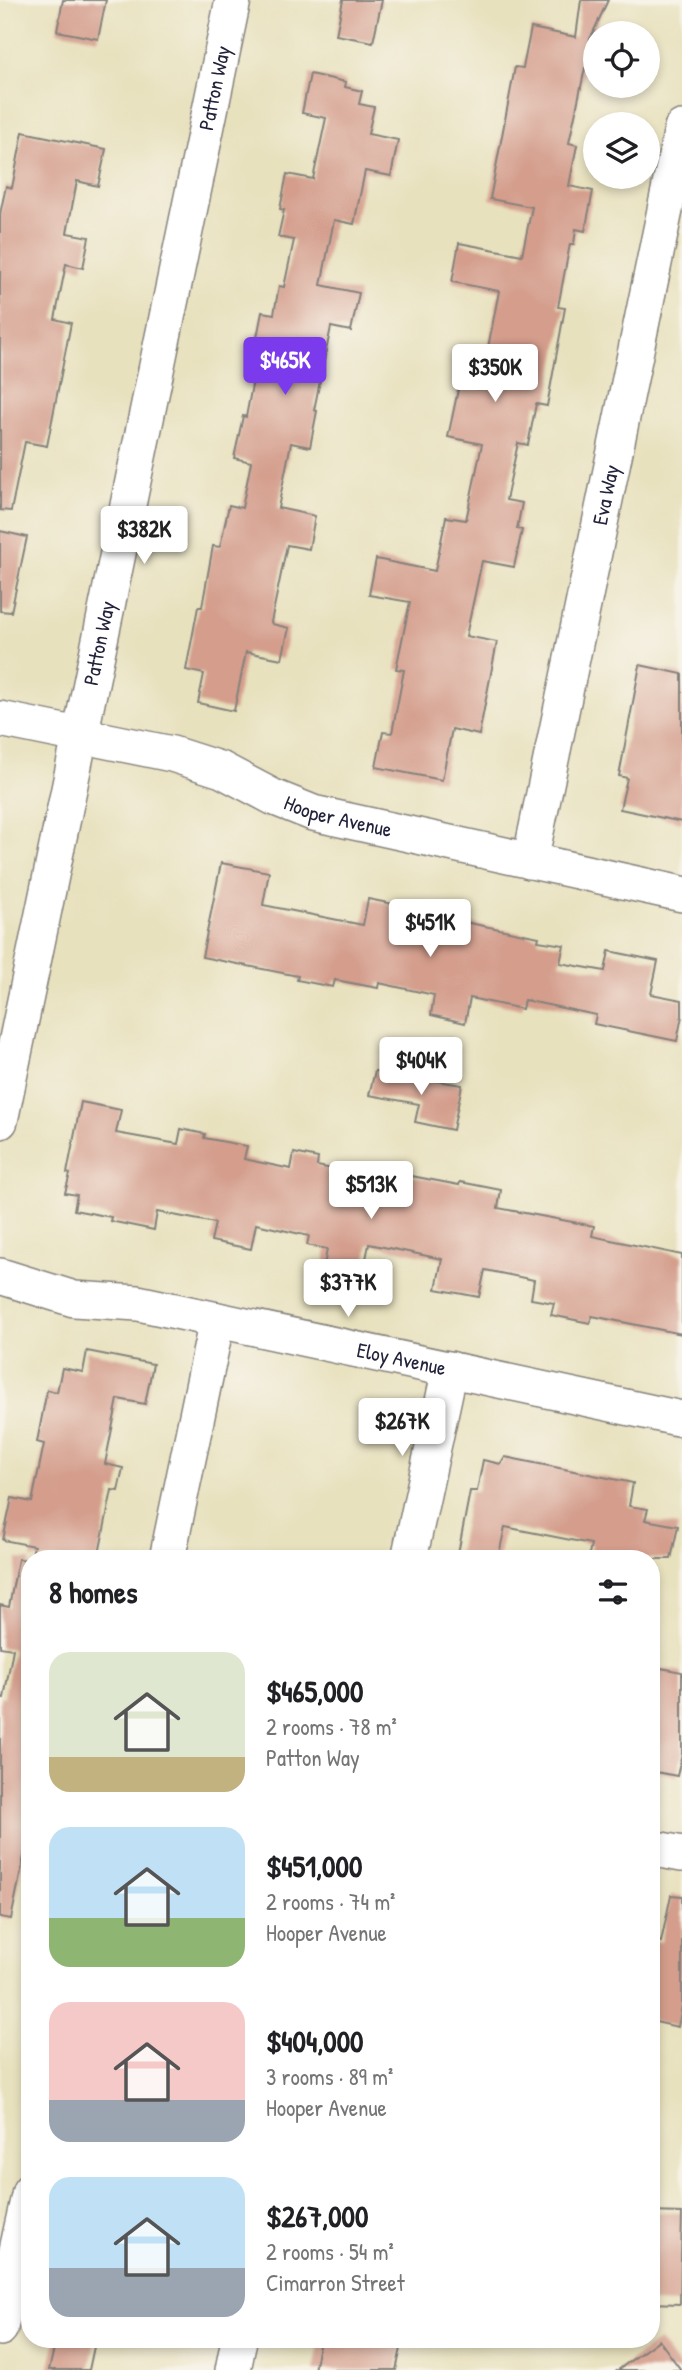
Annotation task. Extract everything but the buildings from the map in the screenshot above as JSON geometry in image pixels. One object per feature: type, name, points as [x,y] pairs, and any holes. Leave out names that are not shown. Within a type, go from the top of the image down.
[{"type":"street","name":"Patton Way","points":[[0,1121],[233,0]]},
{"type":"street","name":"Eva Way","points":[[530,862],[682,128]]},
{"type":"street","name":"Hooper Avenue","points":[[0,719],[172,754],[222,770],[273,797],[313,813],[682,894]]},
{"type":"street","name":"Eloy Avenue","points":[[0,1276],[74,1298],[138,1303],[682,1419]]},
{"type":"street","points":[[169,1550],[217,1320]]},
{"type":"street","points":[[411,1550],[450,1369]]},
{"type":"street","points":[[660,1850],[682,1854]]},
{"type":"street","points":[[0,2328],[21,2232]]},
{"type":"street","points":[[233,2370],[237,2348]]}]
